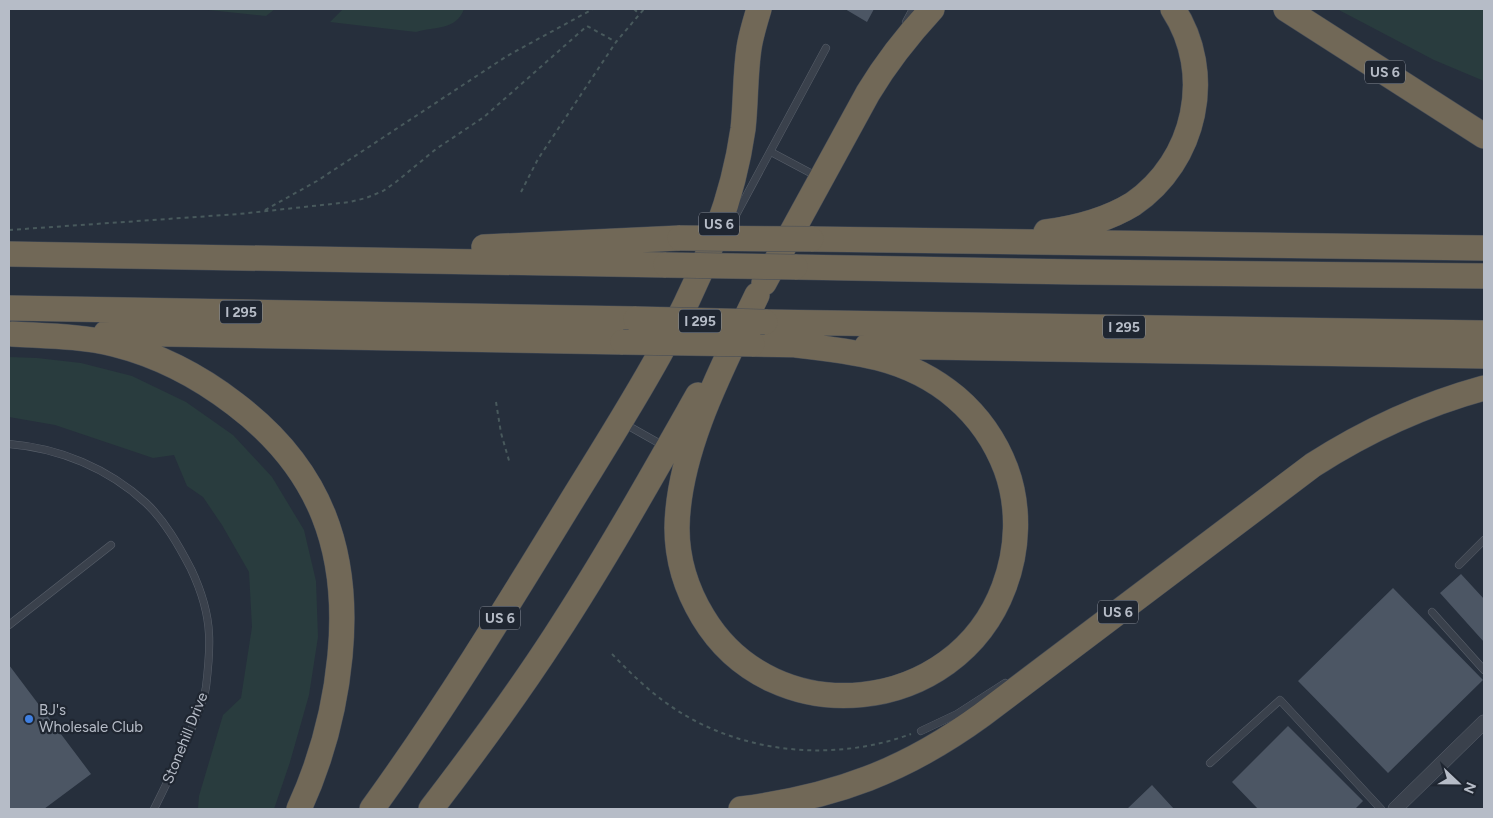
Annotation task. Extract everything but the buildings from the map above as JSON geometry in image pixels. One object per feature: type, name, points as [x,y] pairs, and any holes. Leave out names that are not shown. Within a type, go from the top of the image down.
[{"type":"highway","name":"US 6","points":[[372,809],[461,680],[620,421],[674,327],[704,264],[731,187],[742,131],[749,46],[759,9]]},
{"type":"highway","points":[[431,809],[494,725],[554,638],[588,584],[719,357],[757,295],[876,81],[892,57],[932,9]]},
{"type":"highway","points":[[939,240],[1018,236],[1072,228],[1119,212],[1144,195],[1157,183],[1167,172],[1183,145],[1193,116],[1195,100],[1196,78],[1193,56],[1183,26],[1173,9]]},
{"type":"highway","name":"US 6","points":[[1286,9],[1484,136]]},
{"type":"highway","points":[[309,259],[482,247],[680,238],[811,238],[1484,248]]},
{"type":"highway","points":[[9,254],[1089,272],[1484,276]]},
{"type":"highway","points":[[757,295],[712,390],[694,440],[683,481],[677,529],[679,556],[686,582],[698,609],[715,634],[738,657],[766,676],[796,689],[830,696],[864,695],[892,690],[924,677],[951,660],[981,630],[996,606],[1007,579],[1014,550],[1015,511],[1009,479],[1001,457],[985,429],[964,404],[940,384],[912,370],[880,358],[848,351],[796,345]]},
{"type":"highway","name":"I 295","points":[[9,308],[1484,333]]},
{"type":"highway","points":[[11,334],[97,332],[1484,356]]},
{"type":"highway","points":[[11,334],[80,339],[113,344],[145,354],[179,369],[212,387],[244,410],[277,441],[302,473],[328,526],[338,565],[342,607],[339,669],[332,709],[318,760],[299,809]]},
{"type":"highway","name":"US 6","points":[[741,809],[804,799],[846,787],[888,772],[926,752],[982,716],[1295,478],[1350,442],[1408,413],[1448,398],[1484,388]]},
{"type":"street","points":[[1395,809],[1484,722]]},
{"type":"lane","points":[[904,26],[913,9]]},
{"type":"lane","points":[[857,113],[899,35]]},
{"type":"lane","points":[[654,362],[771,152],[826,48]]},
{"type":"lane","points":[[771,152],[821,179]]},
{"type":"lane","points":[[620,421],[668,448]]},
{"type":"lane","name":"Stonehill Drive","points":[[9,444],[42,449],[71,457],[128,489],[146,504],[166,528],[183,554],[196,580],[210,633],[206,688],[188,738],[154,809]]},
{"type":"lane","points":[[1459,565],[1484,540]]},
{"type":"lane","points":[[9,625],[111,545]]},
{"type":"lane","points":[[1070,639],[1190,557]]},
{"type":"lane","points":[[1432,612],[1484,670]]},
{"type":"lane","points":[[921,731],[957,714],[1014,677]]},
{"type":"lane","points":[[1210,763],[1280,700],[1381,809]]},
{"type":"path","points":[[263,211],[318,181],[506,56],[592,9]]},
{"type":"path","points":[[634,9],[639,14]]},
{"type":"path","points":[[521,192],[538,159],[616,42],[644,9]]},
{"type":"path","points":[[9,230],[263,211],[350,202],[366,198],[383,191],[436,148],[484,117],[587,26],[616,42]]},
{"type":"path","points":[[496,402],[501,433],[510,464]]},
{"type":"path","points":[[612,654],[649,689],[678,711],[708,727],[761,745],[796,750],[833,750],[887,741],[921,731]]},
{"type":"shaded area","points":[[199,9],[275,9],[266,16]]},
{"type":"shaded area","points":[[343,9],[464,9],[456,21],[450,24],[416,32],[330,22]]},
{"type":"shaded area","points":[[1337,9],[1484,9],[1484,81],[1434,60]]},
{"type":"shaded area","points":[[9,357],[81,363],[132,376],[186,402],[233,435],[272,477],[304,530],[316,581],[318,637],[309,695],[290,762],[274,809],[198,809],[199,796],[223,715],[241,698],[252,627],[249,572],[222,525],[203,497],[187,486],[174,455],[153,458],[55,425],[9,417]]},
{"type":"place","name":"BJ's Wholesale Club","points":[[29,719]]}]
